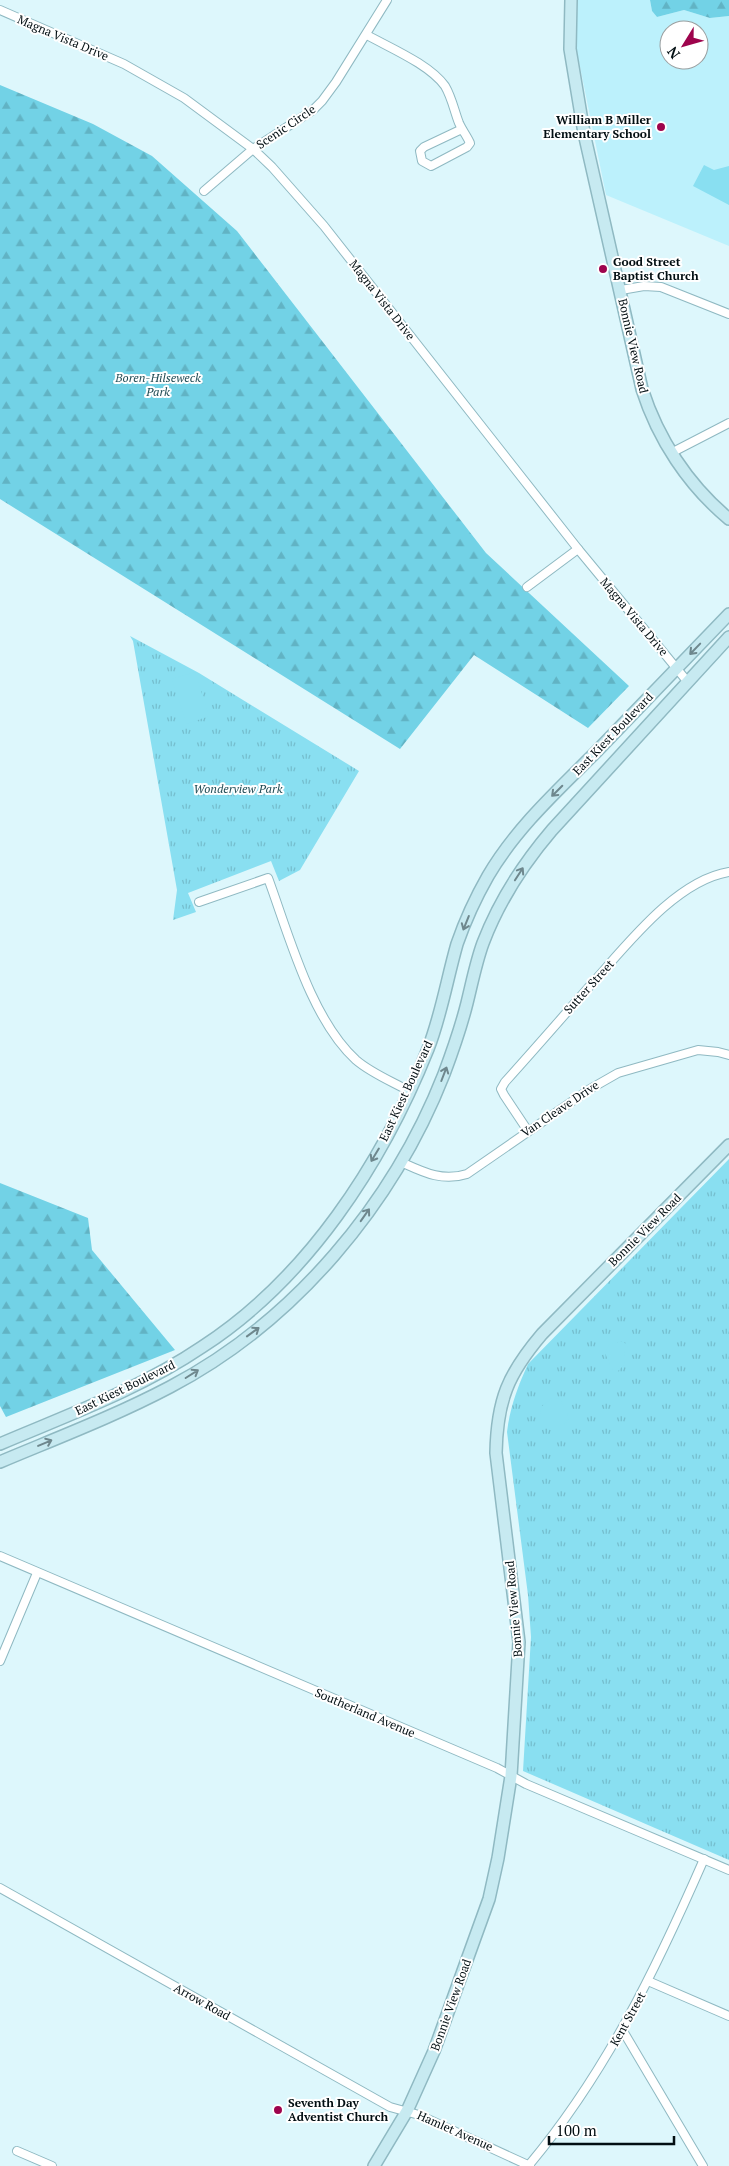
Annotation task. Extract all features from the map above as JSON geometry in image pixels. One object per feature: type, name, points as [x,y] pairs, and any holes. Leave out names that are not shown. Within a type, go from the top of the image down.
[{"type":"main road","name":"Bonnie View Road","points":[[571,0],[570,49],[582,123],[642,388],[655,424],[671,453],[700,492],[729,519]]},
{"type":"main road","name":"East Kiest Boulevard","points":[[0,1444],[152,1377],[204,1346],[234,1324],[271,1291],[333,1223],[384,1140],[428,1048],[458,941],[476,897],[489,874],[514,838],[546,803],[729,614]]},
{"type":"main road","name":"East Kiest Boulevard","points":[[0,1462],[161,1392],[213,1360],[267,1322],[326,1266],[401,1162],[432,1102],[457,1041],[482,946],[496,912],[511,886],[531,855],[547,836],[729,637]]},
{"type":"main road","name":"Bonnie View Road","points":[[374,2166],[406,2111],[434,2051],[488,1899],[498,1858],[511,1776],[519,1642],[513,1580],[496,1453],[498,1422],[505,1393],[521,1359],[542,1334],[729,1145]]},
{"type":"main road","points":[[204,1346],[213,1360]]},
{"type":"street","name":"Scenic Circle","points":[[204,192],[253,149],[313,110],[322,101],[367,35],[387,0]]},
{"type":"street","name":"Magna Vista Drive","points":[[0,10],[124,64],[209,115],[253,149],[290,186],[324,226],[578,549],[687,681]]},
{"type":"street","points":[[367,35],[434,74],[454,103],[462,129],[470,144],[468,147],[431,166],[422,162],[420,151],[424,147],[462,129]]},
{"type":"street","points":[[621,290],[644,286],[661,287],[729,314]]},
{"type":"street","points":[[671,453],[729,423]]},
{"type":"street","points":[[527,587],[578,549]]},
{"type":"street","name":"Sutter Street","points":[[528,1131],[501,1089],[505,1082],[655,915],[702,881],[714,875],[729,872]]},
{"type":"street","points":[[198,902],[268,878],[312,996],[322,1017],[338,1040],[356,1060],[375,1074],[408,1091]]},
{"type":"street","name":"Van Cleave Drive","points":[[401,1162],[430,1175],[456,1177],[467,1174],[590,1089],[618,1073],[698,1050],[729,1055]]},
{"type":"street","name":"Southerland Avenue","points":[[0,1556],[729,1870]]},
{"type":"street","points":[[0,1661],[37,1573]]},
{"type":"street","name":"Kent Street","points":[[530,2166],[582,2093],[622,2031],[648,1982],[704,1859]]},
{"type":"street","name":"Arrow Road","points":[[0,1888],[390,2107],[406,2111]]},
{"type":"street","points":[[648,1982],[729,2016]]},
{"type":"street","points":[[622,2031],[703,2166]]},
{"type":"street","name":"Hamlet Avenue","points":[[406,2111],[470,2137],[530,2166]]},
{"type":"street","points":[[17,2151],[52,2166]]},
{"type":"shaded area","name":"William B Miller Elementary School","points":[[578,0],[650,0],[652,11],[657,17],[684,10],[710,18],[729,16],[729,246],[606,195],[575,42]]},
{"type":"green space","points":[[650,0],[729,0],[729,16],[710,18],[684,10],[657,17],[652,11]]},
{"type":"green space","name":"Boren-Hilseweck Park","points":[[0,85],[93,124],[152,156],[237,231],[486,553],[629,686],[588,728],[474,655],[400,749],[0,499]]},
{"type":"green space","points":[[704,165],[714,170],[729,166],[729,205],[693,186]]},
{"type":"green space","name":"Wonderview Park","points":[[130,636],[199,673],[359,771],[300,870],[279,881],[271,861],[188,893],[196,912],[173,920],[177,890],[133,641]]},
{"type":"green space","points":[[195,672],[209,716],[187,724],[172,679]]},
{"type":"green space","points":[[729,1159],[729,1860],[523,1771],[531,1637],[528,1595],[507,1432],[515,1397],[528,1364]]},
{"type":"green space","points":[[0,1183],[88,1218],[92,1250],[175,1350],[6,1417],[0,1406]]},
{"type":"green space","points":[[621,1341],[628,1345],[624,1354],[625,1364],[618,1371],[613,1371],[605,1353],[609,1345]]},
{"type":"green space","points":[[552,1398],[560,1399],[569,1418],[564,1425],[551,1425],[540,1414],[542,1406]]},
{"type":"place","name":"William B Miller Elementary School","points":[[661,127]]},
{"type":"place","name":"Good Street Baptist Church","points":[[603,269]]},
{"type":"place","name":"Seventh Day Adventist Church","points":[[278,2110]]}]
